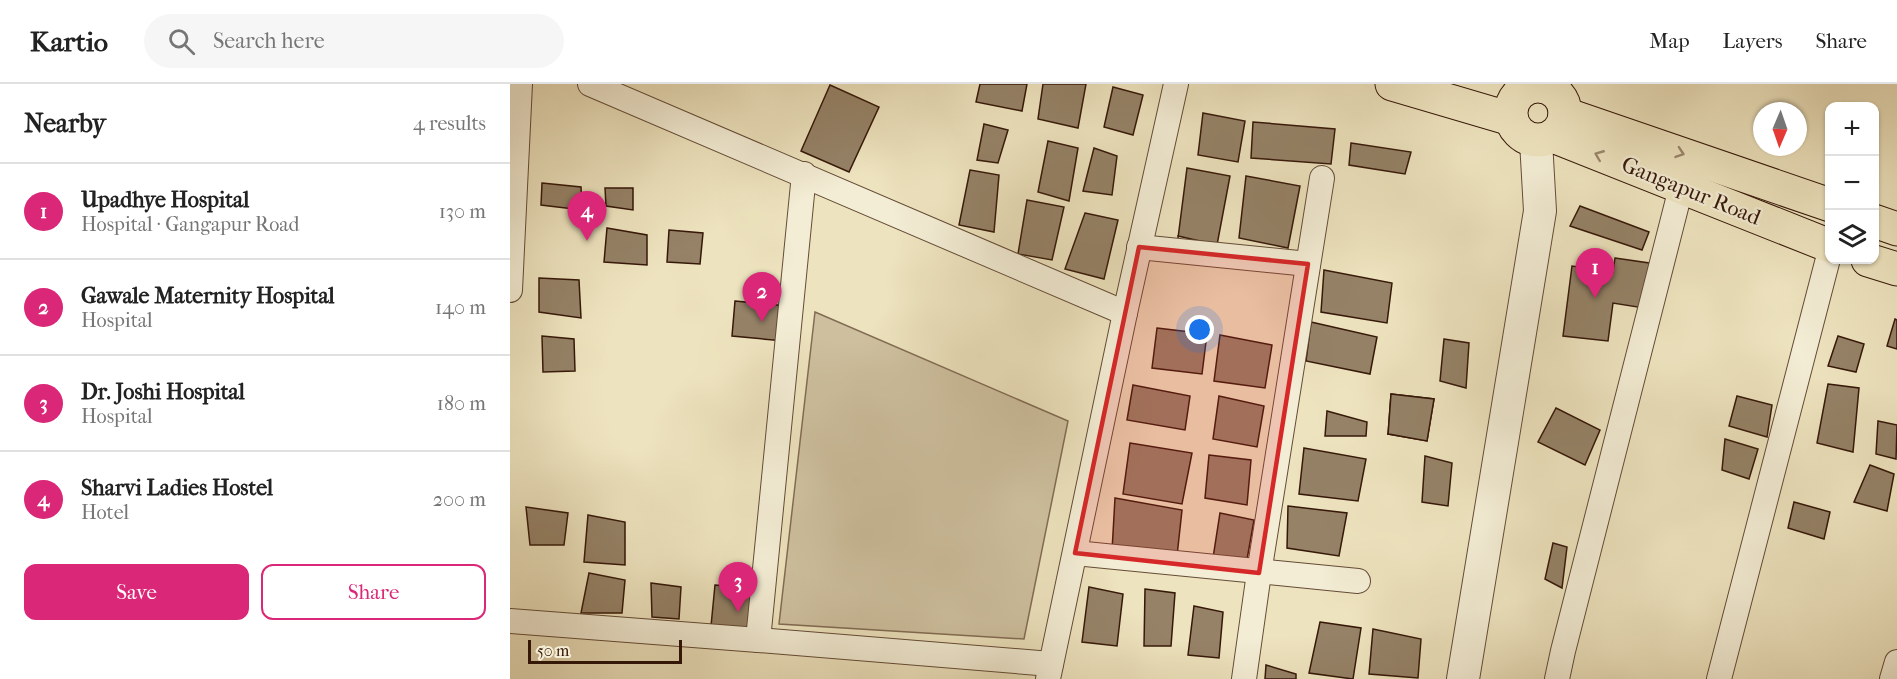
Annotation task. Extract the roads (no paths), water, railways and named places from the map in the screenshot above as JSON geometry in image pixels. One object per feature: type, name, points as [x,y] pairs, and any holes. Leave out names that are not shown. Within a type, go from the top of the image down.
[{"type":"main road","points":[[1392,84],[1511,118]]},
{"type":"main road","points":[[1531,86],[1552,91],[1564,105],[1551,130],[1527,138],[1514,127],[1511,118],[1514,101],[1531,86]]},
{"type":"main road","name":"Gangapur Road","points":[[1551,130],[1681,188],[1825,247]]},
{"type":"main road","name":"Gangapur Road","points":[[1551,130],[1825,204]]},
{"type":"main road","points":[[1879,222],[1897,229]]},
{"type":"main road","points":[[1879,263],[1897,269]]},
{"type":"street","points":[[510,290],[520,84]]},
{"type":"street","points":[[590,84],[1125,312]]},
{"type":"street","points":[[510,621],[758,639],[1049,672],[1176,84]]},
{"type":"street","points":[[1463,679],[1540,211],[1551,130]]},
{"type":"street","points":[[758,639],[804,174]]},
{"type":"street","points":[[1244,679],[1322,178]]},
{"type":"street","points":[[1557,679],[1681,188]]},
{"type":"street","points":[[1139,248],[1308,264]]},
{"type":"street","points":[[1719,679],[1826,264]]},
{"type":"street","points":[[1075,553],[1358,581]]},
{"type":"street","points":[[1892,679],[1897,662]]},
{"type":"place","name":"Sharvi Ladies Hostel","points":[[587,241]]},
{"type":"place","name":"Upadhye Hospital","points":[[1595,298]]},
{"type":"place","name":"Gawale Maternity Hospital","points":[[762,322]]},
{"type":"place","name":"Dr. Joshi Hospital","points":[[738,612]]}]
